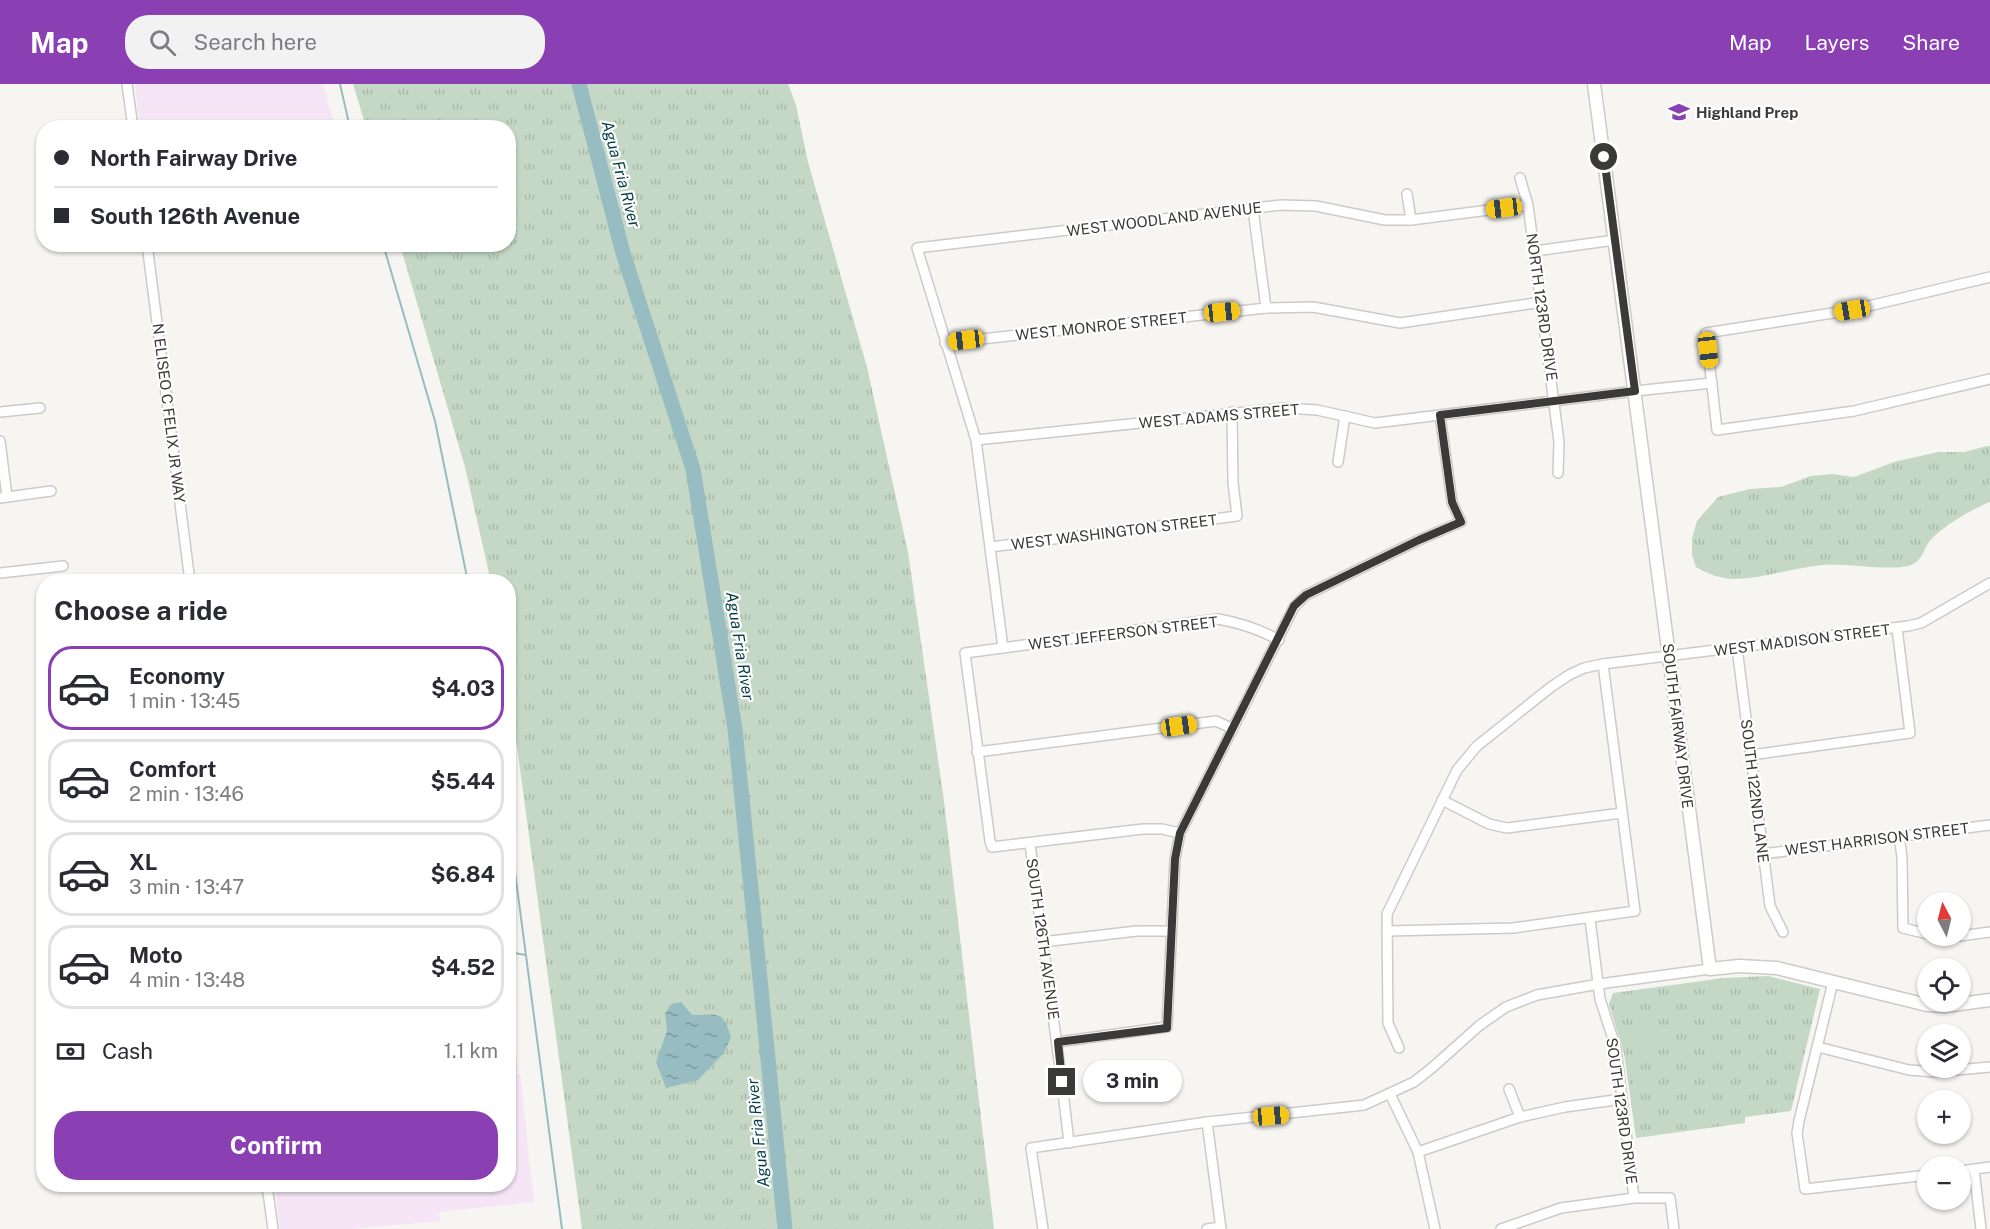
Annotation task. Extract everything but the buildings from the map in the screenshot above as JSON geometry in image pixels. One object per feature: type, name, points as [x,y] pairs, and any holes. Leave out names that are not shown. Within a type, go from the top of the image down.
[{"type":"street","points":[[128,84],[132,120]]},
{"type":"street","name":"SOUTH FAIRWAY DRIVE","points":[[1594,84],[1710,969]]},
{"type":"street","name":"NORTH 123RD DRIVE","points":[[1520,178],[1528,205],[1542,302],[1559,442],[1558,473]]},
{"type":"street","points":[[1407,194],[1411,220]]},
{"type":"street","name":"WEST WOODLAND AVENUE","points":[[945,343],[917,248],[1281,205],[1316,206],[1385,220],[1411,220],[1528,205]]},
{"type":"street","points":[[1253,209],[1266,308]]},
{"type":"street","points":[[1535,251],[1615,240]]},
{"type":"street","name":"N ELISEO C FELIX JR WAY","points":[[148,252],[189,574]]},
{"type":"street","points":[[1990,277],[1852,310],[1706,333],[1717,430],[1854,411],[1990,379]]},
{"type":"street","name":"WEST MONROE STREET","points":[[945,343],[1266,308],[1313,307],[1400,323],[1542,302]]},
{"type":"street","points":[[945,343],[976,440],[1003,648]]},
{"type":"street","name":"WEST ADAMS STREET","points":[[976,440],[1285,408],[1317,410],[1375,423],[1712,383]]},
{"type":"street","points":[[0,412],[40,408]]},
{"type":"street","name":"WEST WASHINGTON STREET","points":[[990,547],[1237,516],[1233,483],[1232,412]]},
{"type":"street","points":[[1058,1042],[1167,1028],[1170,931],[1175,859],[1180,833],[1279,640],[1294,606],[1306,595],[1461,522],[1452,502],[1440,415]]},
{"type":"street","points":[[1338,462],[1345,416]]},
{"type":"street","points":[[0,441],[4,497],[51,491]]},
{"type":"street","points":[[0,573],[63,566]]},
{"type":"street","name":"WEST MADISON STREET","points":[[1399,1048],[1388,1023],[1387,914],[1457,770],[1477,746],[1551,687],[1584,668],[1603,664],[1897,628],[1921,622],[1990,583]]},
{"type":"street","name":"WEST JEFFERSON STREET","points":[[977,752],[965,653],[1218,620],[1239,623],[1279,640]]},
{"type":"street","points":[[1751,754],[1910,733],[1897,628]]},
{"type":"street","name":"SOUTH 122ND LANE","points":[[1737,648],[1770,906],[1783,932]]},
{"type":"street","points":[[1387,931],[1513,928],[1635,911],[1603,664]]},
{"type":"street","points":[[1180,833],[1162,829],[1143,829],[992,847],[977,752],[1216,721],[1233,729]]},
{"type":"street","points":[[1442,800],[1489,824],[1506,828],[1622,813]]},
{"type":"street","name":"WEST HARRISON STREET","points":[[1763,854],[1990,825]]},
{"type":"street","points":[[1899,836],[1902,857],[1903,928],[1917,931]]},
{"type":"street","name":"SOUTH 126TH AVENUE","points":[[1030,843],[1042,942],[1058,1042],[1069,1143]]},
{"type":"street","name":"SOUTH 123RD DRIVE","points":[[1590,919],[1600,999],[1616,1048],[1634,1198]]},
{"type":"street","points":[[1042,942],[1137,931],[1170,931]]},
{"type":"street","points":[[1971,935],[1990,932]]},
{"type":"street","points":[[1043,1229],[1031,1148],[1207,1122],[1364,1105],[1414,1082],[1480,1025],[1506,1007],[1537,995],[1599,984],[1739,966],[1768,967],[1927,1005],[1945,1006],[1990,1000]]},
{"type":"street","points":[[1833,982],[1797,1133],[1806,1190],[1917,1176]]},
{"type":"street","points":[[1818,1047],[1909,1070],[1935,1072],[1990,1067]]},
{"type":"street","points":[[1509,1089],[1520,1117]]},
{"type":"street","points":[[1390,1094],[1418,1152],[1435,1229]]},
{"type":"street","points":[[1418,1152],[1520,1117],[1565,1107],[1622,1099]]},
{"type":"street","points":[[1207,1122],[1221,1228],[1207,1229]]},
{"type":"street","points":[[1971,1170],[1990,1167]]},
{"type":"street","points":[[1974,1170],[1981,1229]]},
{"type":"street","points":[[268,1192],[273,1229]]},
{"type":"street","points":[[1501,1229],[1561,1208],[1634,1198],[1670,1198],[1674,1229]]},
{"type":"shaded area","points":[[135,84],[323,84],[333,120],[139,120]]},
{"type":"shaded area","points":[[516,1074],[520,1074],[534,1202],[439,1212],[440,1221],[351,1229],[280,1229],[276,1192],[516,1192]]},
{"type":"green space","points":[[353,84],[788,84],[796,105],[808,162],[867,367],[908,552],[944,801],[994,1229],[582,1229],[516,739],[516,574],[489,574],[465,467],[402,252],[516,252],[516,120],[364,120]]},
{"type":"green space","points":[[1990,446],[1990,502],[1941,530],[1913,564],[1895,568],[1831,564],[1735,579],[1715,576],[1696,567],[1692,555],[1692,538],[1697,521],[1718,497],[1750,489],[1781,487],[1811,476],[1832,474],[1854,477],[1894,462],[1938,452],[1964,452]]},
{"type":"green space","points":[[1768,976],[1820,989],[1791,1111],[1745,1117],[1745,1123],[1636,1138],[1624,1053],[1609,1004],[1613,993],[1724,978]]},
{"type":"green space","points":[[1651,1013],[1656,1050],[1638,1052],[1633,1015]]},
{"type":"water","points":[[681,1002],[692,1015],[718,1015],[725,1022],[731,1037],[724,1053],[698,1080],[666,1088],[656,1062],[667,1031],[665,1013],[672,1004]]},
{"type":"waterway","points":[[340,84],[348,120]]},
{"type":"waterway","name":"Agua Fria River","points":[[579,84],[623,253],[693,469],[735,729],[785,1229]]},
{"type":"waterway","points":[[385,252],[435,421],[466,574]]},
{"type":"waterway","points":[[516,880],[562,1229]]},
{"type":"waterway","points":[[516,953],[526,955]]},
{"type":"place","name":"Highland Prep","points":[[1679,112]]},
{"type":"route","points":[[1062,1082],[1058,1042],[1167,1028],[1170,931],[1175,859],[1180,833],[1279,640],[1294,606],[1306,595],[1461,522],[1452,502],[1440,415],[1635,391],[1604,157]]}]
